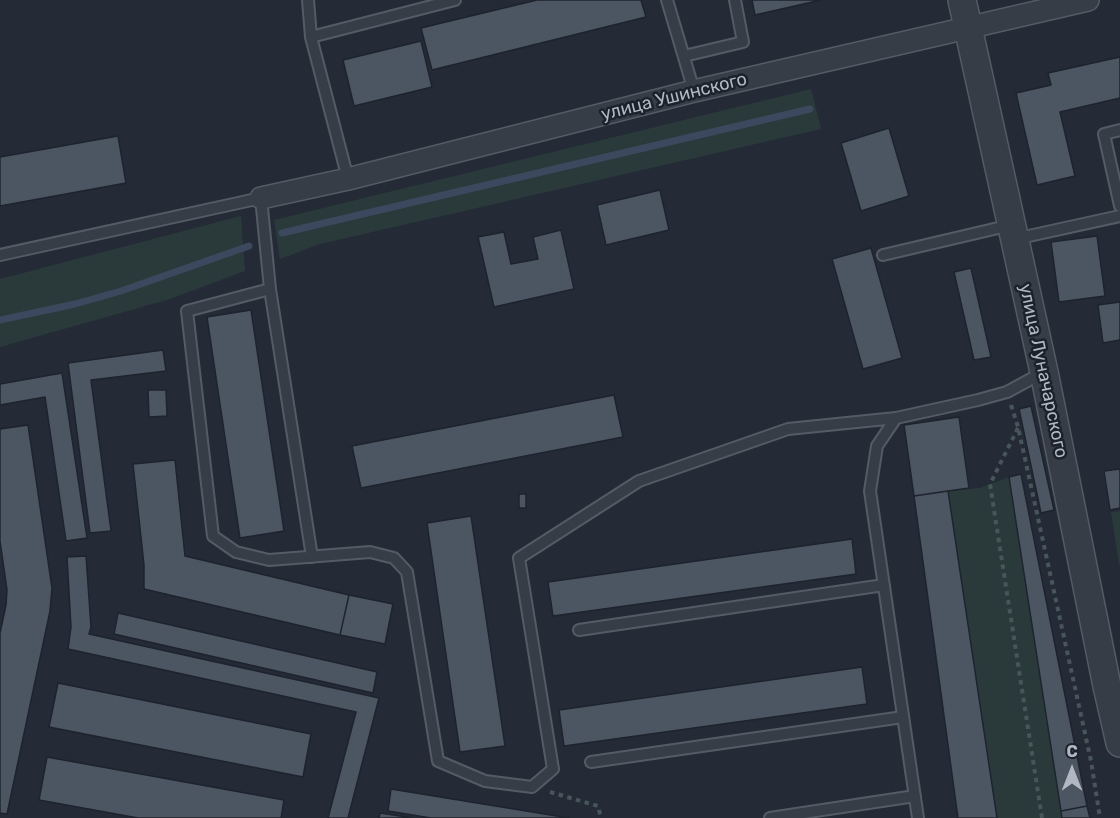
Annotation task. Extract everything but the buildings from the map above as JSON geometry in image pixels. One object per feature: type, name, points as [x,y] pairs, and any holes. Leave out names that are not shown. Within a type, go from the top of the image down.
[{"type":"street","name":"улица Луначарского","points":[[962,0],[1114,685],[1120,743]]},
{"type":"street","name":"улица Ушинского","points":[[261,198],[348,179],[694,92],[1088,0]]},
{"type":"lane","points":[[308,0],[311,37],[348,179]]},
{"type":"lane","points":[[311,37],[455,0]]},
{"type":"lane","points":[[667,0],[694,92]]},
{"type":"lane","points":[[684,56],[743,42],[735,0]]},
{"type":"lane","points":[[1120,130],[1104,134],[1120,206]]},
{"type":"lane","points":[[0,255],[261,198],[270,289],[312,557]]},
{"type":"lane","points":[[883,255],[1120,216]]},
{"type":"lane","points":[[270,289],[188,311],[213,536],[236,552],[269,560],[370,552],[394,558],[407,572],[438,761],[485,781],[532,787],[553,770],[519,558],[639,481],[788,429],[896,418],[978,400],[1007,392],[1044,372]]},
{"type":"lane","points":[[896,418],[877,446],[870,491],[918,818]]},
{"type":"lane","points":[[579,630],[884,585]]},
{"type":"lane","points":[[591,762],[903,717]]},
{"type":"lane","points":[[770,818],[915,796]]},
{"type":"path","points":[[1007,392],[1018,427],[1091,761],[1100,818]]},
{"type":"path","points":[[1018,427],[990,484],[1042,818]]},
{"type":"path","points":[[532,787],[598,806],[601,818]]},
{"type":"shaded area","points":[[811,89],[821,129],[320,244],[280,259],[274,220]]},
{"type":"shaded area","points":[[241,216],[245,271],[170,299],[0,347],[0,279]]},
{"type":"shaded area","points":[[1009,477],[1062,818],[997,818],[948,491],[980,488]]},
{"type":"shaded area","points":[[1120,511],[1120,565],[1119,565],[1111,512]]},
{"type":"waterway","points":[[282,233],[810,109]]},
{"type":"waterway","points":[[0,320],[75,304],[121,291],[249,246]]}]
